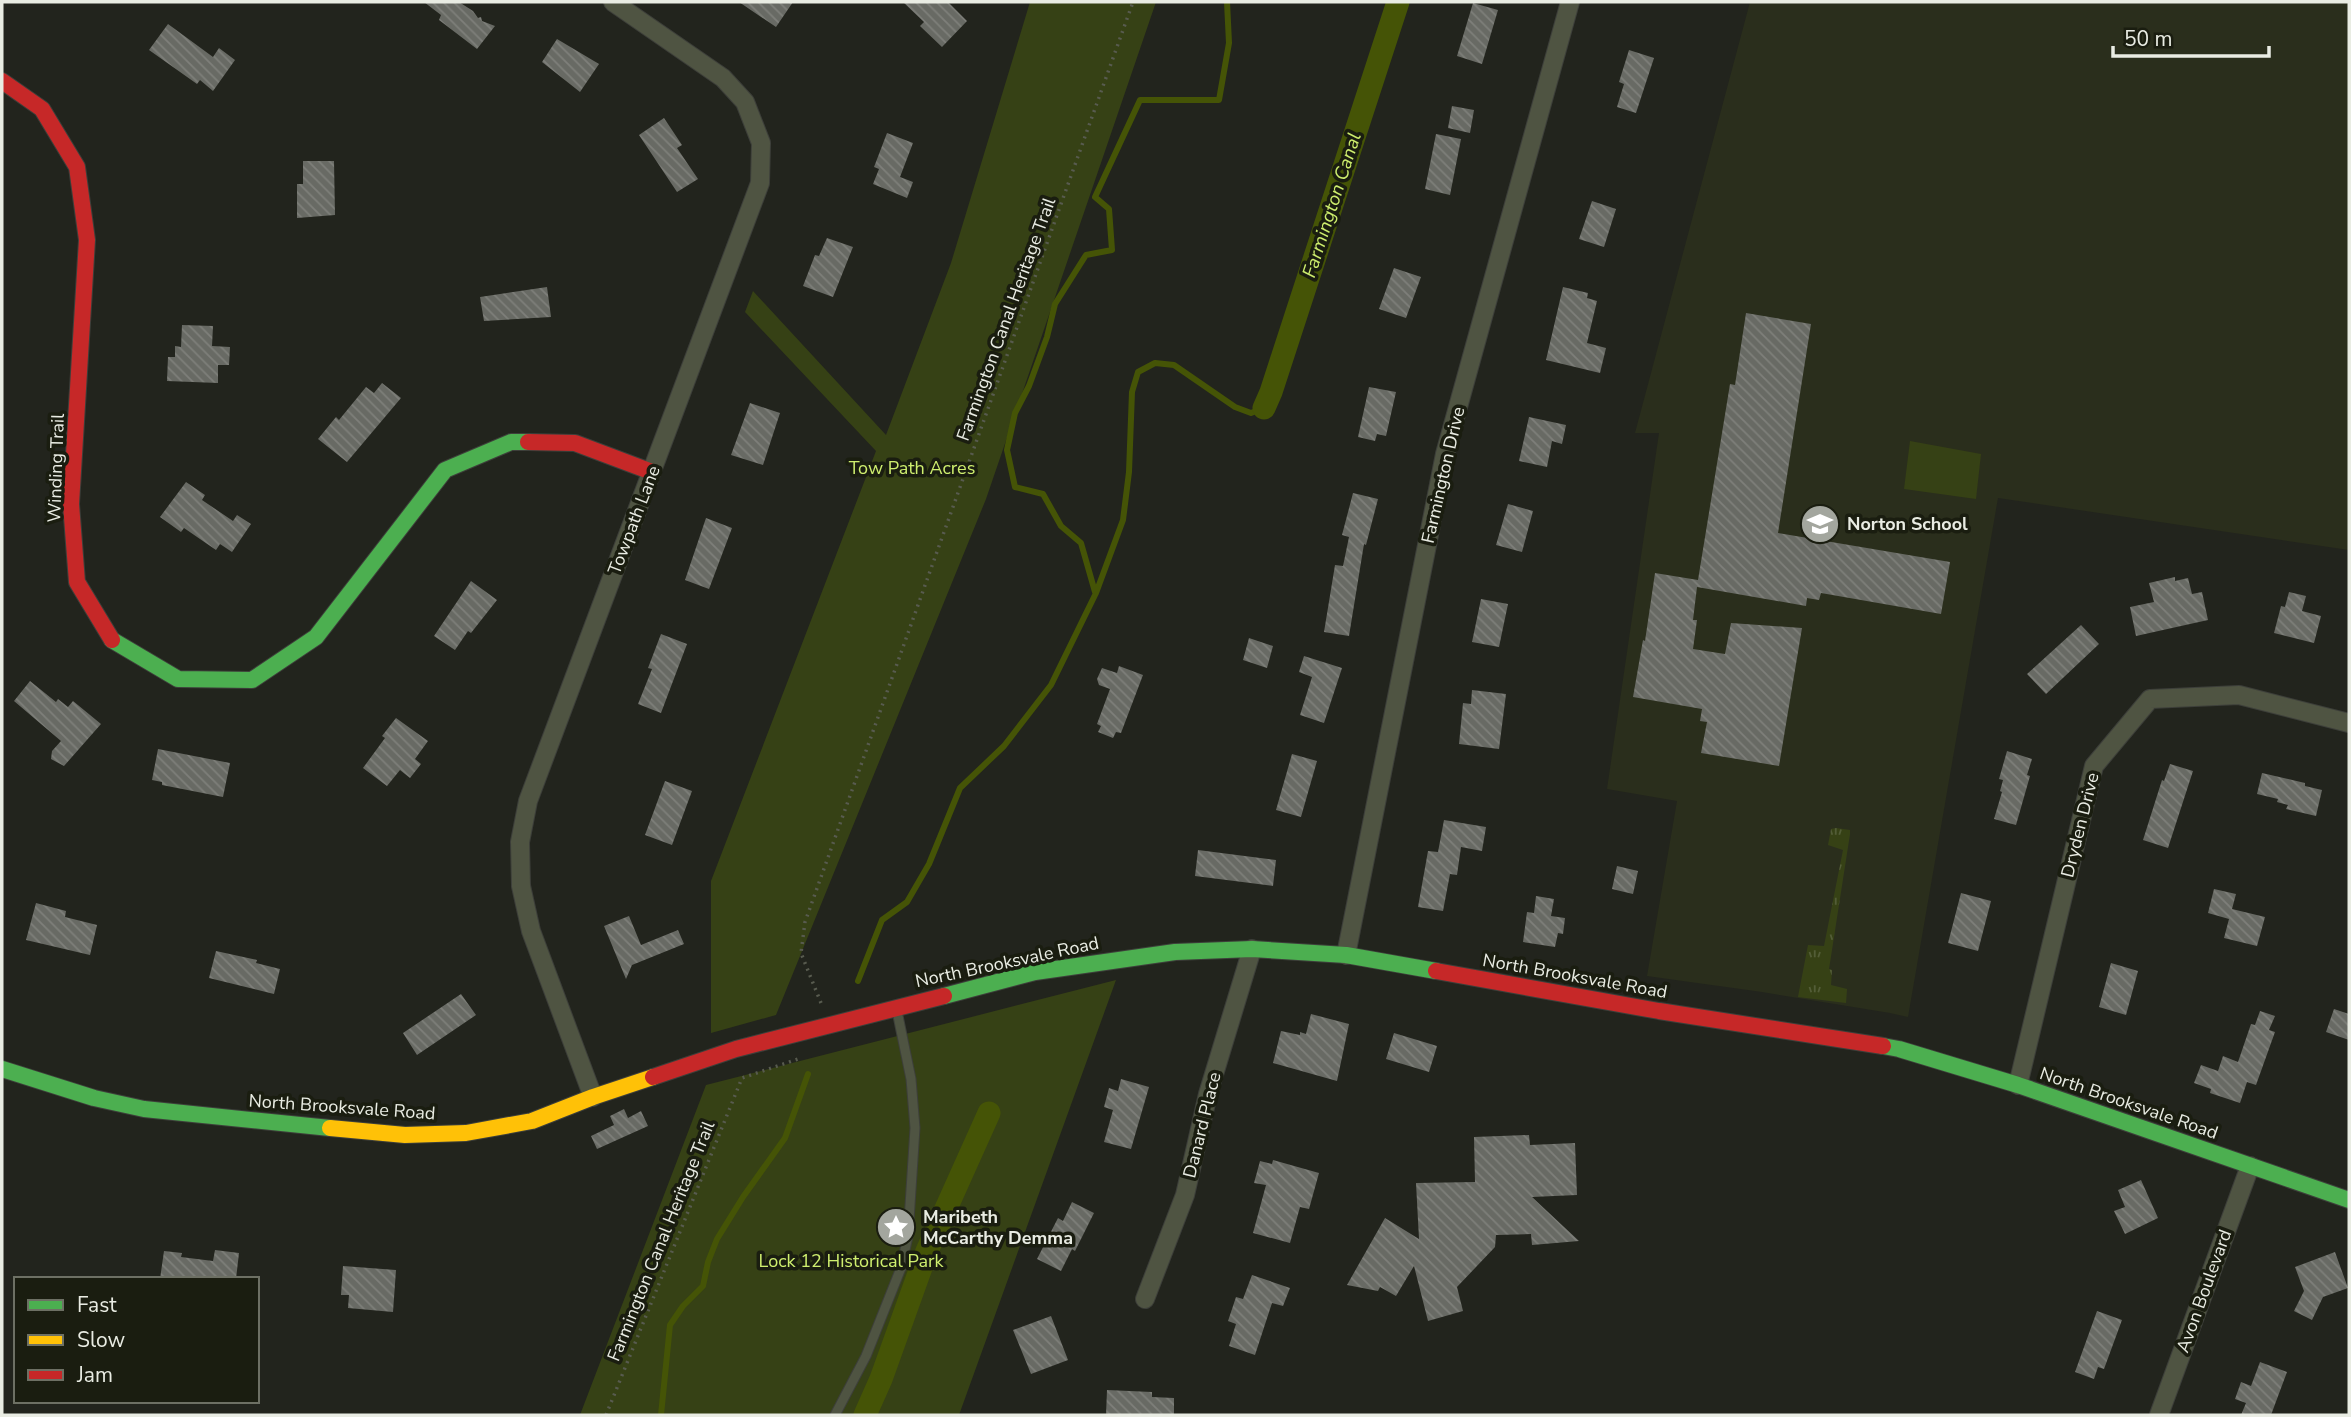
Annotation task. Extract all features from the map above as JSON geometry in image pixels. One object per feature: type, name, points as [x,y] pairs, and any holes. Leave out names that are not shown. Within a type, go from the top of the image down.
[{"type":"main road","name":"Winding Trail","points":[[2,81],[42,109],[77,167],[87,240],[71,504],[77,582],[113,642],[178,679],[252,680],[316,637],[445,470],[511,442],[562,442],[575,443],[652,472]]},
{"type":"main road","name":"North Brooksvale Road","points":[[2,1069],[94,1098],[144,1108],[405,1135],[466,1133],[532,1121],[593,1097],[736,1049],[1035,972],[1175,952],[1252,948],[1346,955],[1659,1011],[1899,1049],[2018,1084],[2349,1200]]},
{"type":"street","name":"Towpath Lane","points":[[593,1097],[531,932],[521,886],[520,842],[528,801],[760,183],[761,143],[745,102],[723,78],[613,2]]},
{"type":"street","name":"Farmington Drive","points":[[1346,955],[1445,454],[1570,2]]},
{"type":"street","name":"Dryden Drive","points":[[2018,1084],[2094,766],[2150,699],[2239,695],[2349,723]]},
{"type":"street","name":"Danard Place","points":[[1145,1299],[1185,1195],[1208,1094],[1252,948]]},
{"type":"street","name":"Avon Boulevard","points":[[2159,1415],[2250,1166]]},
{"type":"lane","points":[[835,1415],[866,1356],[901,1268],[908,1236],[915,1128],[911,1079],[896,1006]]},
{"type":"path","name":"Farmington Canal Heritage Trail","points":[[805,922],[1133,2]]},
{"type":"path","name":"Farmington Canal Heritage Trail","points":[[606,1415],[742,1078]]},
{"type":"shaded area","name":"Norton School","points":[[1750,2],[2349,2],[2349,550],[1998,498],[1908,1017],[1647,976],[1677,801],[1607,789],[1659,433],[1635,433]]},
{"type":"green space","name":"Tow Path Acres","points":[[1030,2],[1156,2],[986,499],[776,1015],[711,1033],[711,881],[876,451],[745,312],[753,291],[886,435],[951,263]]},
{"type":"green space","points":[[1910,441],[1981,454],[1976,499],[1904,489]]},
{"type":"green space","points":[[1831,829],[1850,830],[1850,834],[1829,969],[1832,970],[1831,985],[1847,989],[1846,1003],[1798,997],[1808,945],[1824,946],[1843,850],[1828,845]]},
{"type":"green space","name":"Lock 12 Historical Park","points":[[1116,980],[959,1415],[580,1415],[706,1085]]},
{"type":"building","points":[[424,2],[459,2],[473,11],[478,18],[481,17],[482,21],[495,26],[477,49],[439,20],[441,15]]},
{"type":"building","points":[[739,2],[793,2],[776,27]]},
{"type":"building","points":[[903,2],[948,2],[967,21],[942,47],[920,26],[924,22]]},
{"type":"building","points":[[1473,3],[1498,10],[1482,64],[1457,56]]},
{"type":"building","points":[[168,24],[213,57],[219,48],[235,60],[213,91],[200,80],[197,84],[149,50]]},
{"type":"building","points":[[557,39],[599,64],[580,92],[542,62]]},
{"type":"building","points":[[1629,50],[1654,58],[1636,113],[1617,107],[1624,84],[1619,82]]},
{"type":"building","points":[[1452,106],[1474,110],[1470,133],[1448,128]]},
{"type":"building","points":[[664,118],[682,145],[677,148],[698,179],[677,192],[639,135]]},
{"type":"building","points":[[887,133],[913,143],[900,177],[913,182],[907,198],[873,184],[879,169],[874,167]]},
{"type":"building","points":[[1436,134],[1461,139],[1450,195],[1425,189]]},
{"type":"building","points":[[303,161],[334,161],[335,215],[297,218],[297,184],[303,184]]},
{"type":"building","points":[[1592,201],[1616,209],[1604,247],[1579,239]]},
{"type":"building","points":[[827,238],[853,247],[833,297],[803,286],[815,255],[819,256]]},
{"type":"building","points":[[1394,268],[1421,277],[1406,318],[1379,309]]},
{"type":"building","points":[[547,287],[551,317],[484,321],[480,297]]},
{"type":"building","points":[[1563,287],[1588,293],[1587,298],[1597,301],[1587,343],[1606,348],[1600,373],[1546,360]]},
{"type":"building","points":[[1746,313],[1811,324],[1778,533],[1950,562],[1941,614],[1821,593],[1819,600],[1807,598],[1806,606],[1697,587],[1693,620],[1697,620],[1693,649],[1725,654],[1731,623],[1802,628],[1779,766],[1701,753],[1707,722],[1700,721],[1702,709],[1633,697],[1655,573],[1698,580],[1730,384],[1735,385]]},
{"type":"building","points":[[182,325],[213,326],[212,346],[230,347],[229,365],[218,365],[218,383],[167,381],[168,357],[175,357],[175,346],[181,347]]},
{"type":"building","points":[[382,383],[401,398],[347,462],[318,439],[336,417],[339,420],[366,387],[374,393]]},
{"type":"building","points":[[1369,387],[1396,392],[1386,436],[1377,434],[1375,441],[1358,437]]},
{"type":"building","points":[[750,403],[780,413],[763,465],[731,455]]},
{"type":"building","points":[[1529,417],[1566,425],[1562,444],[1552,441],[1547,467],[1519,461]]},
{"type":"building","points":[[186,482],[205,495],[202,500],[233,521],[237,515],[251,524],[232,552],[220,544],[216,550],[184,528],[181,532],[160,517]]},
{"type":"building","points":[[1353,493],[1378,499],[1366,545],[1364,544],[1349,636],[1324,632],[1335,565],[1343,566],[1349,537],[1342,535]]},
{"type":"building","points":[[1508,504],[1533,511],[1522,552],[1496,545]]},
{"type":"building","points":[[706,518],[732,528],[709,589],[685,580]]},
{"type":"building","points":[[2175,577],[2175,581],[2188,578],[2192,594],[2202,592],[2208,620],[2136,636],[2130,607],[2154,602],[2149,583]]},
{"type":"building","points":[[471,581],[497,600],[471,633],[468,631],[455,650],[434,636]]},
{"type":"building","points":[[2289,592],[2306,596],[2302,611],[2321,616],[2314,643],[2274,633],[2281,606],[2285,607]]},
{"type":"building","points":[[1481,599],[1508,604],[1499,647],[1472,642]]},
{"type":"building","points":[[2081,625],[2099,644],[2046,694],[2027,674]]},
{"type":"building","points":[[661,634],[687,644],[661,713],[638,704],[652,669],[648,668]]},
{"type":"building","points":[[1249,638],[1273,646],[1267,668],[1243,660]]},
{"type":"building","points":[[1304,656],[1342,668],[1324,723],[1300,715],[1312,677],[1299,672]]},
{"type":"building","points":[[1119,666],[1143,675],[1121,733],[1116,732],[1113,738],[1098,732],[1101,726],[1097,724],[1110,689],[1099,685],[1097,679],[1102,668],[1117,673]]},
{"type":"building","points":[[30,681],[56,702],[58,699],[68,707],[73,701],[101,724],[64,766],[51,759],[52,751],[61,741],[14,701]]},
{"type":"building","points":[[1472,690],[1506,694],[1499,749],[1459,744],[1463,703],[1471,704]]},
{"type":"building","points":[[396,718],[428,741],[415,759],[421,764],[410,778],[400,770],[387,786],[363,768]]},
{"type":"building","points":[[158,749],[230,763],[223,797],[162,785],[162,782],[152,780]]},
{"type":"building","points":[[2007,751],[2032,759],[2016,825],[1994,819],[2002,792],[2003,780],[1999,779]]},
{"type":"building","points":[[1292,754],[1317,761],[1301,817],[1276,810]]},
{"type":"building","points":[[2170,764],[2193,771],[2168,848],[2143,840],[2162,780],[2164,781]]},
{"type":"building","points":[[2262,773],[2305,783],[2305,786],[2322,790],[2316,816],[2286,809],[2288,805],[2277,802],[2278,799],[2257,794]]},
{"type":"building","points":[[665,781],[692,791],[672,845],[645,835]]},
{"type":"building","points":[[1444,820],[1486,827],[1482,851],[1461,847],[1457,875],[1450,874],[1443,911],[1418,907],[1428,851],[1438,852]]},
{"type":"building","points":[[1198,850],[1276,860],[1273,886],[1195,876]]},
{"type":"building","points":[[1617,866],[1638,871],[1633,894],[1612,889]]},
{"type":"building","points":[[2214,889],[2236,894],[2232,909],[2265,917],[2257,946],[2224,938],[2229,919],[2208,913]]},
{"type":"building","points":[[1961,893],[1991,901],[1978,951],[1948,943]]},
{"type":"building","points":[[1536,896],[1554,899],[1551,916],[1565,918],[1563,934],[1558,933],[1555,947],[1523,942],[1527,912],[1534,913]]},
{"type":"building","points":[[36,903],[66,911],[65,917],[97,925],[90,955],[26,940]]},
{"type":"building","points":[[629,916],[641,945],[678,930],[684,944],[632,965],[626,979],[604,926]]},
{"type":"building","points":[[216,951],[257,960],[256,963],[280,969],[274,994],[209,978]]},
{"type":"building","points":[[2111,963],[2138,971],[2126,1015],[2099,1007]]},
{"type":"building","points":[[461,994],[476,1015],[417,1055],[403,1033]]},
{"type":"building","points":[[2334,1009],[2349,1014],[2349,1040],[2326,1032]]},
{"type":"building","points":[[2260,1011],[2275,1016],[2269,1030],[2275,1032],[2256,1085],[2247,1082],[2240,1103],[2210,1093],[2211,1089],[2194,1083],[2201,1065],[2218,1071],[2223,1056],[2238,1062],[2251,1024],[2255,1025]]},
{"type":"building","points":[[1311,1014],[1349,1024],[1337,1081],[1273,1063],[1281,1031],[1306,1034]]},
{"type":"building","points":[[1394,1033],[1437,1046],[1429,1072],[1386,1059]]},
{"type":"building","points":[[1121,1079],[1149,1087],[1131,1149],[1104,1142],[1113,1110],[1104,1107],[1109,1088],[1118,1091]]},
{"type":"building","points":[[624,1109],[628,1118],[641,1111],[648,1126],[597,1149],[591,1136],[614,1125],[610,1116]]},
{"type":"building","points":[[1529,1135],[1530,1145],[1575,1143],[1577,1195],[1532,1197],[1579,1241],[1532,1245],[1531,1234],[1496,1235],[1495,1247],[1457,1287],[1463,1311],[1428,1321],[1414,1266],[1396,1296],[1380,1287],[1378,1291],[1347,1285],[1385,1218],[1419,1239],[1416,1183],[1475,1182],[1474,1137]]},
{"type":"building","points":[[1273,1160],[1319,1173],[1309,1209],[1300,1207],[1290,1243],[1253,1233],[1266,1185],[1254,1183],[1260,1161],[1272,1164]]},
{"type":"building","points":[[2141,1180],[2158,1218],[2125,1234],[2114,1211],[2125,1207],[2118,1190]]},
{"type":"building","points":[[1072,1202],[1094,1213],[1075,1251],[1072,1249],[1061,1271],[1037,1259],[1058,1218],[1063,1221]]},
{"type":"building","points":[[215,1250],[239,1253],[236,1277],[160,1277],[164,1251],[182,1253],[181,1257],[213,1261]]},
{"type":"building","points":[[2335,1252],[2348,1288],[2323,1297],[2312,1320],[2294,1311],[2304,1291],[2295,1267]]},
{"type":"building","points":[[343,1266],[396,1270],[393,1312],[348,1308],[349,1295],[341,1295]]},
{"type":"building","points":[[1252,1275],[1290,1288],[1283,1306],[1272,1303],[1255,1355],[1229,1346],[1236,1324],[1228,1321],[1236,1297],[1243,1299]]},
{"type":"building","points":[[2097,1311],[2122,1320],[2104,1369],[2098,1367],[2094,1379],[2075,1372]]},
{"type":"building","points":[[1051,1316],[1068,1360],[1031,1374],[1013,1330]]},
{"type":"building","points":[[2260,1362],[2287,1372],[2271,1415],[2241,1415],[2246,1403],[2235,1399],[2241,1382],[2251,1386]]},
{"type":"building","points":[[1107,1390],[1152,1392],[1152,1397],[1174,1398],[1174,1415],[1106,1415]]},
{"type":"waterway","points":[[1095,592],[1081,543],[1061,526],[1043,494],[1015,487],[1007,450],[1015,413],[1029,386],[1047,337],[1055,304],[1086,255],[1112,250],[1109,209],[1095,197],[1140,100],[1219,100],[1229,43],[1227,2]]},
{"type":"waterway","name":"Farmington Canal","points":[[1264,408],[1398,2]]},
{"type":"waterway","points":[[858,981],[882,920],[907,902],[929,864],[960,788],[1004,746],[1051,685],[1096,593],[1123,520],[1129,472],[1132,392],[1138,372],[1155,363],[1174,365],[1235,407],[1251,413],[1264,408]]},
{"type":"waterway","points":[[661,1415],[670,1325],[683,1306],[703,1286],[717,1239],[785,1138],[808,1074]]},
{"type":"waterway","name":"Farmington Canal","points":[[865,1415],[881,1379],[927,1251],[989,1113]]},
{"type":"traffic: fast","points":[[112,640],[178,679],[252,680],[316,637],[445,470],[511,442],[528,442]]},
{"type":"traffic: fast","points":[[944,996],[1035,972],[1175,952],[1252,949],[1346,955],[1436,971]]},
{"type":"traffic: fast","points":[[1883,1046],[2018,1085],[2349,1200]]},
{"type":"traffic: fast","points":[[2,1069],[94,1098],[144,1109],[330,1128]]},
{"type":"traffic: slow","points":[[330,1128],[405,1135],[466,1133],[532,1121],[653,1077]]},
{"type":"traffic: jam","points":[[2,81],[42,109],[77,167],[87,240],[71,504],[77,582],[112,640]]},
{"type":"traffic: jam","points":[[528,442],[575,443],[652,472]]},
{"type":"traffic: jam","points":[[1436,971],[1659,1011],[1883,1046]]},
{"type":"traffic: jam","points":[[653,1077],[736,1049],[944,996]]},
{"type":"place","name":"Norton School","points":[[1820,524]]},
{"type":"place","name":"Maribeth McCarthy Demma","points":[[896,1227]]}]
